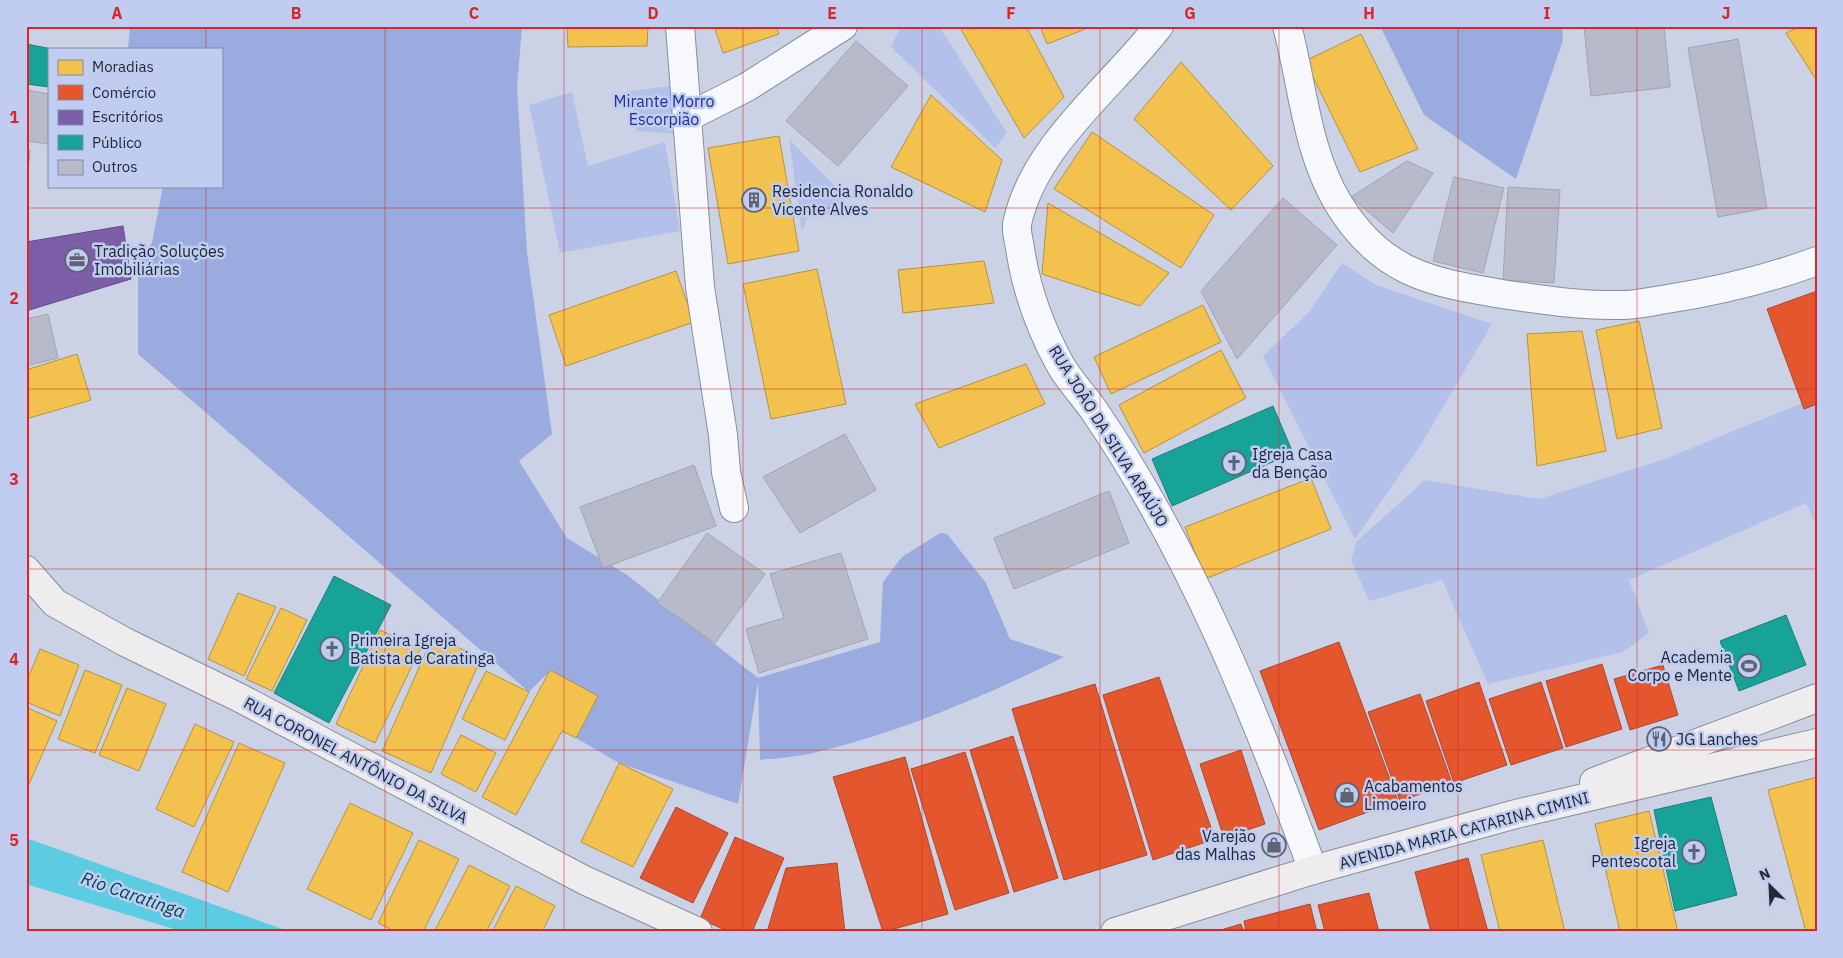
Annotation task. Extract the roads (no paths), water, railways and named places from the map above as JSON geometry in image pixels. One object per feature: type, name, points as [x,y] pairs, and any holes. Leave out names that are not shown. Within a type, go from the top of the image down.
[{"type":"main road","name":"RUA CORONEL ANTÔNIO DA SILVA","points":[[26,570],[55,603],[125,642],[240,698],[584,880],[696,931]]},
{"type":"main road","points":[[1516,814],[1596,781],[1817,698]]},
{"type":"main road","name":"AVENIDA MARIA CATARINA CIMINI","points":[[1115,932],[1312,870],[1516,814],[1817,743]]},
{"type":"street","points":[[680,26],[700,287],[723,435],[726,472],[734,508]]},
{"type":"street","points":[[686,118],[747,87],[843,26]]},
{"type":"street","name":"RUA JOÃO DA SILVA ARAÚJO","points":[[1159,26],[1052,150],[1026,191],[1016,228],[1024,274],[1048,341],[1062,368],[1122,450],[1188,569],[1235,670],[1312,870]]},
{"type":"street","points":[[1287,26],[1296,59],[1309,132],[1324,178],[1339,204],[1368,243],[1411,273],[1454,286],[1558,302],[1624,305],[1706,293],[1774,277],[1817,261]]},
{"type":"water","name":"Rio Caratinga","points":[[26,838],[291,932],[184,932],[26,884]]},
{"type":"place","name":"Residencia Ronaldo Vicente Alves","points":[[754,200]]},
{"type":"place","name":"Tradição Soluções Imobiliárias","points":[[77,260]]},
{"type":"place","name":"Igreja Casa da Benção","points":[[1234,463]]},
{"type":"place","name":"Primeira Igreja Batista de Caratinga","points":[[332,649]]},
{"type":"place","name":"Academia Corpo e Mente","points":[[1749,666]]},
{"type":"place","name":"JG Lanches","points":[[1659,739]]},
{"type":"place","name":"Acabamentos Limoeiro","points":[[1347,795]]},
{"type":"place","name":"Varejão das Malhas","points":[[1274,845]]},
{"type":"place","name":"Igreja Pentescotal","points":[[1694,852]]},
{"type":"park label","name":"Mirante Morro Escorpião","points":[[664,110]]}]
